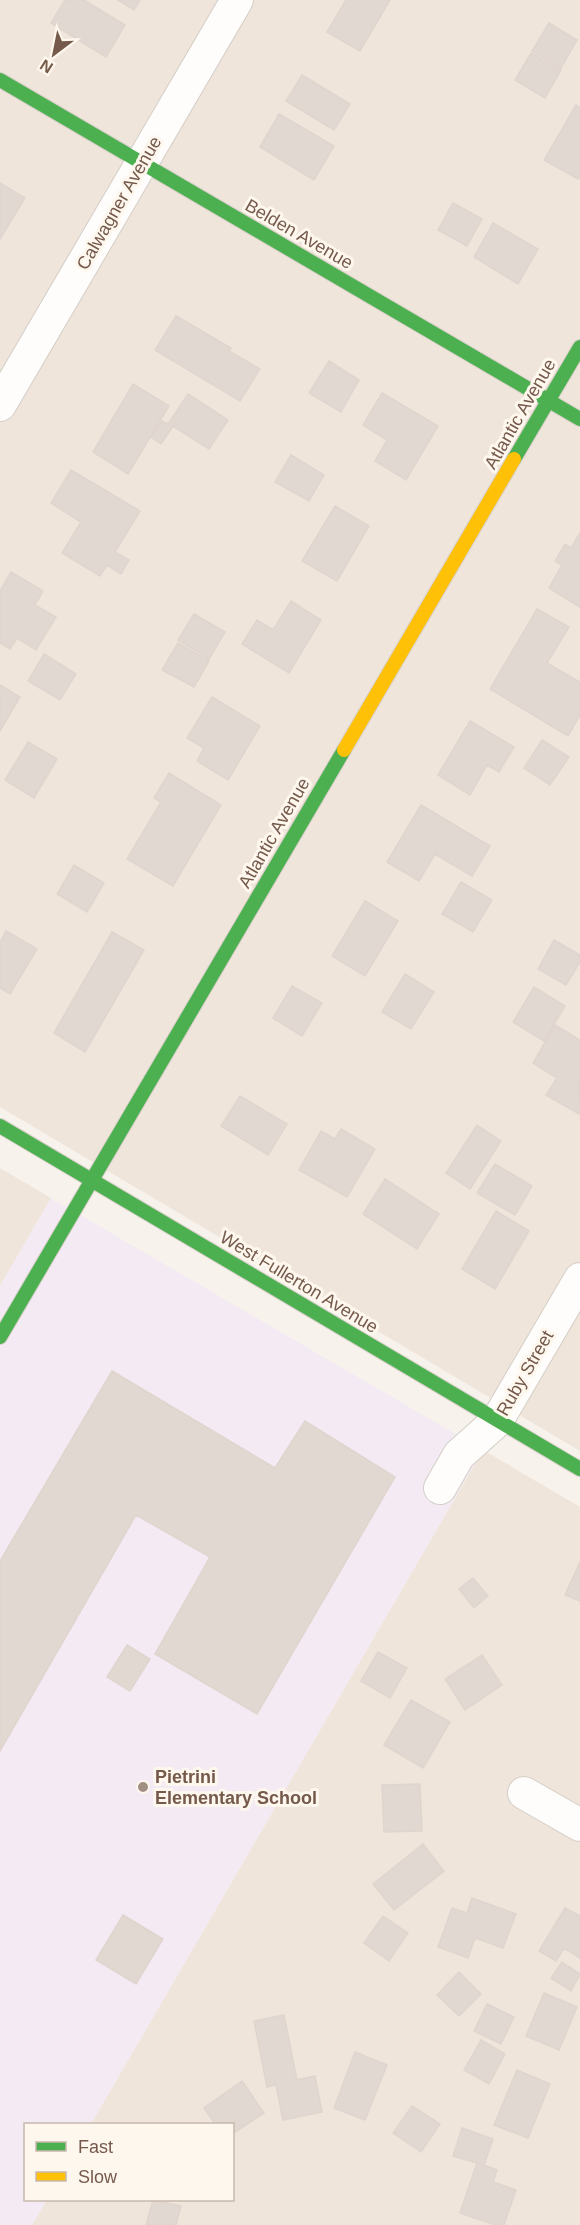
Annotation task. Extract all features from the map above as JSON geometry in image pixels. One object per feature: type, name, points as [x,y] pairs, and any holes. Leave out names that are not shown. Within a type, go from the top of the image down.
[{"type":"street","name":"Calwagner Avenue","points":[[0,405],[237,0]]},
{"type":"street","name":"Belden Avenue","points":[[0,80],[580,419]]},
{"type":"street","name":"Atlantic Avenue","points":[[0,1337],[580,347]]},
{"type":"street","name":"West Fullerton Avenue","points":[[0,1126],[580,1469]]},
{"type":"street","name":"Ruby Street","points":[[440,1488],[459,1455],[497,1421],[580,1279]]},
{"type":"street","points":[[524,1793],[580,1825]]},
{"type":"shaded area","points":[[0,0],[580,0],[580,1451],[0,1107]]},
{"type":"shaded area","points":[[0,1168],[51,1198],[0,1286]]},
{"type":"shaded area","name":"Pietrini Elementary School","points":[[51,1198],[483,1450],[92,2123],[24,2123],[24,2201],[46,2201],[32,2225],[0,2225],[0,1286]]},
{"type":"shaded area","points":[[483,1450],[580,1507],[580,2225],[32,2225],[46,2201],[234,2201],[234,2123],[92,2123]]},
{"type":"building","points":[[65,0],[84,0],[125,25],[106,57],[51,23]]},
{"type":"building","points":[[118,0],[140,0],[134,10]]},
{"type":"building","points":[[346,0],[390,0],[360,51],[327,32]]},
{"type":"building","points":[[549,23],[577,40],[561,68],[532,51]]},
{"type":"building","points":[[531,53],[561,70],[545,98],[515,80]]},
{"type":"building","points":[[302,75],[350,104],[334,130],[286,101]]},
{"type":"building","points":[[576,105],[580,108],[580,175],[578,179],[544,160]]},
{"type":"building","points":[[279,114],[334,146],[314,180],[260,147]]},
{"type":"building","points":[[0,183],[25,198],[0,239]]},
{"type":"building","points":[[453,203],[482,219],[467,246],[438,230]]},
{"type":"building","points":[[493,223],[538,249],[518,284],[474,257]]},
{"type":"building","points":[[176,316],[231,348],[229,351],[260,369],[240,401],[155,350]]},
{"type":"building","points":[[329,361],[359,380],[341,412],[309,393]]},
{"type":"building","points":[[133,384],[169,406],[128,474],[93,452]]},
{"type":"building","points":[[382,393],[438,426],[406,480],[375,461],[387,440],[363,425]]},
{"type":"building","points":[[188,394],[228,420],[209,449],[173,426],[161,444],[151,437],[162,421],[168,424]]},
{"type":"building","points":[[291,455],[324,475],[309,501],[275,482]]},
{"type":"building","points":[[71,470],[140,511],[115,552],[129,560],[121,574],[107,565],[100,576],[62,553],[81,522],[51,503]]},
{"type":"building","points":[[335,506],[369,526],[337,581],[302,561]]},
{"type":"building","points":[[580,533],[580,607],[549,588],[562,565],[555,561],[565,544],[571,548]]},
{"type":"building","points":[[11,572],[43,591],[35,605],[56,617],[36,650],[17,638],[10,649],[0,643],[0,591]]},
{"type":"building","points":[[291,601],[321,620],[289,673],[242,644],[257,620],[273,630]]},
{"type":"building","points":[[537,609],[569,627],[547,663],[580,682],[580,715],[568,736],[490,689]]},
{"type":"building","points":[[194,614],[225,632],[209,659],[178,640]]},
{"type":"building","points":[[178,643],[209,661],[194,687],[162,670]]},
{"type":"building","points":[[44,654],[76,674],[60,700],[28,681]]},
{"type":"building","points":[[0,685],[20,697],[0,731]]},
{"type":"building","points":[[212,697],[260,726],[228,780],[197,761],[204,748],[187,738]]},
{"type":"building","points":[[470,721],[514,747],[499,772],[487,765],[470,795],[438,775]]},
{"type":"building","points":[[542,740],[569,757],[550,785],[524,768]]},
{"type":"building","points":[[28,742],[57,759],[34,798],[5,780]]},
{"type":"building","points":[[169,773],[221,805],[173,886],[127,859],[161,802],[154,798]]},
{"type":"building","points":[[421,805],[490,846],[472,876],[435,854],[419,881],[387,862]]},
{"type":"building","points":[[74,865],[104,883],[87,912],[57,894]]},
{"type":"building","points":[[461,882],[492,900],[473,932],[442,914]]},
{"type":"building","points":[[365,901],[398,921],[365,976],[332,956]]},
{"type":"building","points":[[6,931],[37,949],[10,994],[0,988],[0,942]]},
{"type":"building","points":[[112,932],[144,950],[85,1052],[54,1033]]},
{"type":"building","points":[[554,940],[580,955],[580,962],[566,985],[538,969]]},
{"type":"building","points":[[405,974],[434,992],[411,1029],[382,1012]]},
{"type":"building","points":[[292,986],[322,1003],[302,1036],[273,1018]]},
{"type":"building","points":[[534,987],[565,1006],[544,1041],[513,1022]]},
{"type":"building","points":[[555,1025],[580,1040],[579,1114],[546,1095],[557,1078],[533,1063]]},
{"type":"building","points":[[240,1096],[287,1124],[268,1155],[221,1126]]},
{"type":"building","points":[[477,1125],[501,1141],[470,1189],[446,1173]]},
{"type":"building","points":[[341,1129],[375,1149],[347,1197],[299,1170],[321,1131],[335,1139]]},
{"type":"building","points":[[495,1164],[532,1186],[515,1215],[477,1193]]},
{"type":"building","points":[[385,1179],[439,1214],[417,1249],[363,1214]]},
{"type":"building","points":[[496,1211],[529,1231],[495,1289],[462,1269]]},
{"type":"building","points":[[112,1371],[275,1468],[305,1421],[395,1477],[257,1714],[155,1654],[210,1557],[136,1515],[0,1751],[0,1561]]},
{"type":"building","points":[[580,1562],[580,1601],[565,1595]]},
{"type":"building","points":[[473,1578],[488,1596],[474,1608],[459,1589]]},
{"type":"building","points":[[127,1645],[150,1659],[130,1691],[107,1677]]},
{"type":"building","points":[[378,1652],[407,1668],[390,1698],[361,1681]]},
{"type":"building","points":[[482,1655],[502,1685],[465,1710],[445,1679]]},
{"type":"building","points":[[411,1700],[450,1722],[423,1768],[384,1745]]},
{"type":"building","points":[[420,1784],[422,1831],[384,1832],[382,1785]]},
{"type":"building","points":[[423,1844],[444,1871],[394,1910],[373,1884]]},
{"type":"building","points":[[472,1898],[516,1914],[503,1948],[475,1938],[468,1958],[438,1947],[452,1908],[467,1913]]},
{"type":"building","points":[[565,1908],[580,1916],[580,1958],[564,1948],[556,1961],[539,1951]]},
{"type":"building","points":[[123,1915],[163,1939],[136,1984],[96,1960]]},
{"type":"building","points":[[383,1916],[408,1933],[389,1961],[364,1943]]},
{"type":"building","points":[[562,1962],[580,1974],[571,1991],[551,1978]]},
{"type":"building","points":[[459,1972],[481,1994],[459,2016],[437,1995]]},
{"type":"building","points":[[544,1993],[577,2007],[559,2050],[526,2036]]},
{"type":"building","points":[[487,2004],[514,2017],[501,2044],[474,2031]]},
{"type":"building","points":[[284,2015],[297,2080],[315,2076],[322,2112],[283,2120],[276,2085],[267,2087],[254,2021]]},
{"type":"building","points":[[481,2040],[505,2054],[489,2084],[464,2070]]},
{"type":"building","points":[[355,2052],[387,2065],[365,2120],[334,2108]]},
{"type":"building","points":[[517,2070],[550,2084],[528,2138],[494,2125]]},
{"type":"building","points":[[242,2081],[264,2113],[234,2133],[234,2123],[214,2123],[204,2108]]},
{"type":"building","points":[[412,2106],[440,2124],[421,2152],[393,2133]]},
{"type":"building","points":[[462,2128],[493,2139],[484,2165],[497,2170],[493,2182],[516,2190],[504,2225],[495,2225],[460,2213],[477,2163],[453,2156]]},
{"type":"building","points":[[153,2201],[181,2206],[176,2225],[146,2225]]},
{"type":"traffic: fast","points":[[0,80],[580,419]]},
{"type":"traffic: fast","points":[[514,459],[580,347]]},
{"type":"traffic: fast","points":[[0,1337],[344,750]]},
{"type":"traffic: fast","points":[[0,1126],[580,1469]]},
{"type":"traffic: slow","points":[[344,750],[514,459]]},
{"type":"place","name":"Pietrini Elementary School","points":[[143,1787]]}]
